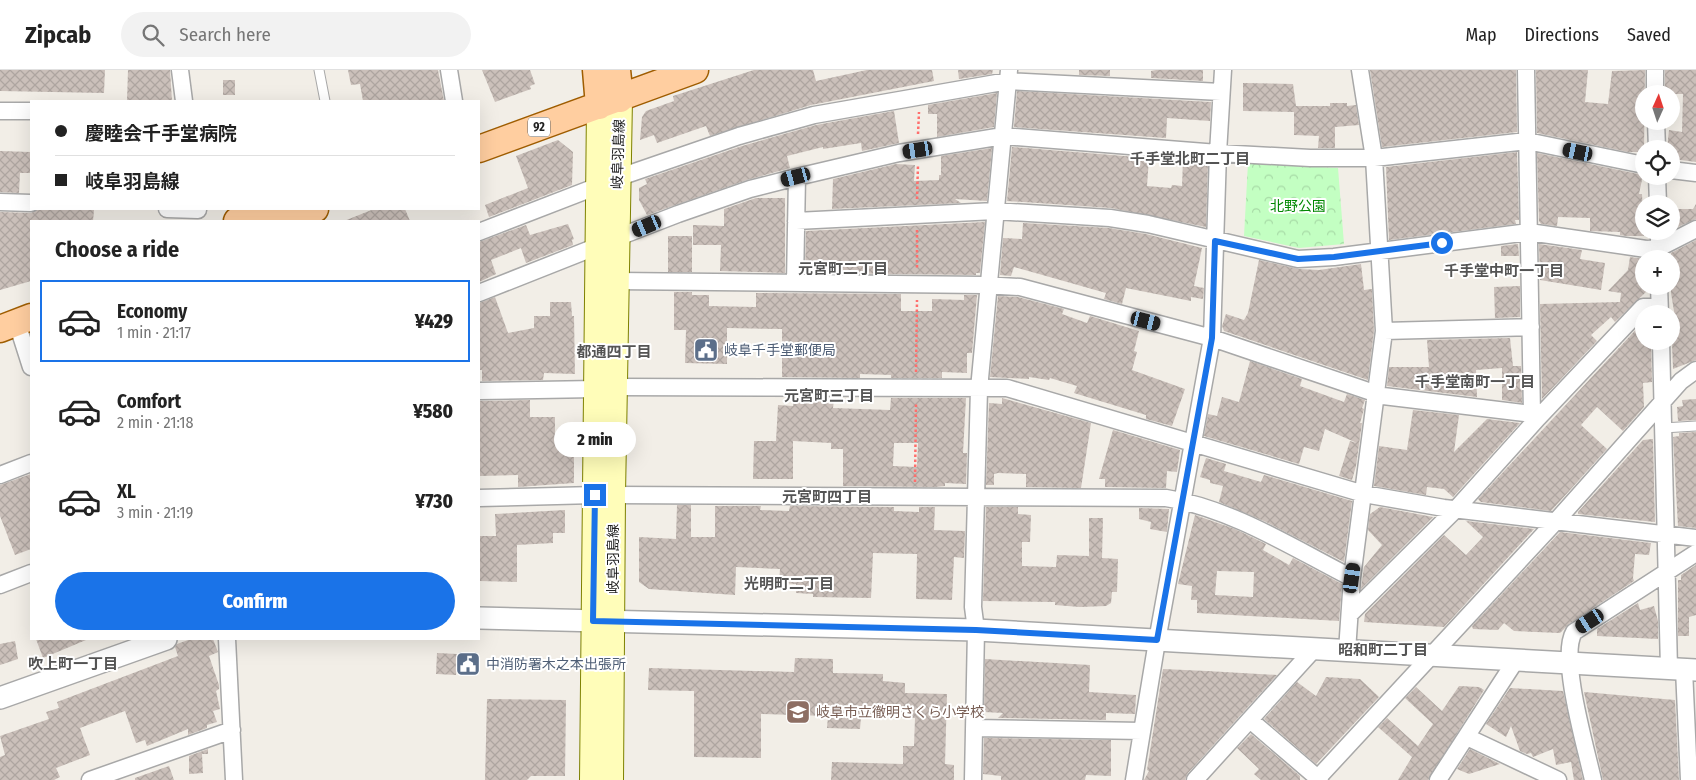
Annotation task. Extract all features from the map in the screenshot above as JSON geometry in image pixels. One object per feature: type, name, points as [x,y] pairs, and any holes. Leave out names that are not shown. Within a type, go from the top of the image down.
[{"type":"main road","points":[[608,86],[651,70]]},
{"type":"main road","points":[[608,86],[695,70]]},
{"type":"main road","name":"92","points":[[480,133],[608,86]]},
{"type":"main road","name":"92","points":[[480,149],[608,86]]},
{"type":"main road","name":"岐阜羽島線","points":[[608,86],[603,621],[611,780]]},
{"type":"main road","points":[[241,220],[268,210]]},
{"type":"main road","points":[[284,220],[312,210]]},
{"type":"main road","name":"岐阜羽島線","points":[[605,388],[616,282],[607,242]]},
{"type":"main road","points":[[12,320],[30,299]]},
{"type":"main road","name":"岐阜羽島線","points":[[592,780],[603,621]]},
{"type":"street","points":[[180,70],[184,100]]},
{"type":"street","points":[[449,70],[454,100]]},
{"type":"street","points":[[1134,780],[1157,640],[1212,338],[1222,70]]},
{"type":"street","points":[[1347,651],[1352,578],[1384,331],[1381,250],[1374,158],[1360,70]]},
{"type":"street","points":[[1526,70],[1531,327],[1535,416]]},
{"type":"street","points":[[1655,70],[1656,85]]},
{"type":"street","points":[[480,232],[608,182],[739,136],[814,115],[1008,76],[1221,92]]},
{"type":"street","points":[[974,780],[976,630],[973,606],[980,390],[1008,76]]},
{"type":"street","points":[[0,111],[30,111]]},
{"type":"street","points":[[480,293],[687,210],[796,177],[900,153],[1003,136],[1218,154],[1374,158],[1527,141],[1635,164]]},
{"type":"street","points":[[1680,171],[1696,173]]},
{"type":"street","points":[[795,283],[796,177]]},
{"type":"street","points":[[0,202],[30,203]]},
{"type":"street","points":[[175,210],[199,213]]},
{"type":"street","points":[[796,221],[995,211],[1110,218],[1148,224],[1298,259],[1530,232],[1649,250]]},
{"type":"street","points":[[1665,250],[1696,229]]},
{"type":"street","points":[[616,282],[990,285],[1020,287],[1212,338],[1376,394],[1535,416]]},
{"type":"street","points":[[1350,614],[1456,509],[1535,416],[1635,315]]},
{"type":"street","points":[[12,320],[30,364]]},
{"type":"street","points":[[1384,331],[1531,327]]},
{"type":"street","points":[[1661,350],[1667,571],[1683,670],[1689,780]]},
{"type":"street","points":[[1250,720],[1317,780],[1557,520],[1681,381],[1696,370]]},
{"type":"street","points":[[480,391],[605,388],[980,390],[1006,388],[1364,494],[1456,509],[1696,538]]},
{"type":"street","points":[[0,475],[30,463]]},
{"type":"street","points":[[480,498],[604,495],[1166,498],[1182,500],[1233,517],[1352,578]]},
{"type":"street","points":[[1593,780],[1569,663],[1569,640],[1574,632],[1696,553]]},
{"type":"street","points":[[0,585],[30,573]]},
{"type":"street","points":[[480,618],[976,630],[1683,670]]},
{"type":"street","points":[[0,698],[124,646],[160,640]]},
{"type":"street","points":[[228,640],[234,780]]},
{"type":"street","points":[[1195,780],[1314,649]]},
{"type":"street","points":[[1438,780],[1516,660]]},
{"type":"street","points":[[974,728],[1142,731]]},
{"type":"street","points":[[90,780],[232,730]]},
{"type":"street","points":[[1467,737],[1548,778]]},
{"type":"lane","points":[[319,70],[325,100]]},
{"type":"lane","points":[[1663,428],[1696,426]]},
{"type":"green space","name":"北野公園","points":[[1248,163],[1338,168],[1344,244],[1299,248],[1244,236]]},
{"type":"building","points":[[0,70],[105,70],[104,93],[0,91]]},
{"type":"building","points":[[128,70],[170,70],[172,100],[127,100]]},
{"type":"building","points":[[348,70],[438,70],[444,100],[363,100],[360,84],[351,85]]},
{"type":"building","points":[[482,70],[530,70],[535,84],[530,86],[531,89],[495,102]]},
{"type":"building","points":[[754,70],[813,70],[816,81],[867,70],[932,70],[934,81],[811,105],[710,136],[706,126],[657,143],[654,135],[640,140],[642,117],[646,111],[674,101],[673,96]]},
{"type":"building","points":[[958,70],[993,70],[992,74],[959,79]]},
{"type":"building","points":[[1079,70],[1110,70],[1110,76],[1079,75]]},
{"type":"building","points":[[1203,70],[1203,81],[1151,78],[1151,71]]},
{"type":"building","points":[[1370,70],[1516,70],[1517,132],[1382,147]]},
{"type":"building","points":[[1536,70],[1588,70],[1585,102],[1608,104],[1612,71],[1645,70],[1645,85],[1635,85],[1635,130],[1644,130],[1644,140],[1635,140],[1635,152],[1537,133]]},
{"type":"building","points":[[1665,70],[1696,70],[1696,162],[1680,160],[1680,140],[1668,140],[1669,130],[1682,132],[1683,94],[1680,94],[1680,85],[1665,85]]},
{"type":"building","points":[[223,80],[235,80],[235,95],[223,95]]},
{"type":"building","points":[[1243,83],[1293,84],[1296,106],[1330,106],[1330,103],[1347,103],[1347,106],[1356,105],[1359,125],[1335,127],[1335,148],[1318,148],[1319,136],[1294,135],[1294,112],[1243,111]]},
{"type":"building","points":[[1017,91],[1211,102],[1210,121],[1167,118],[1166,138],[1014,127]]},
{"type":"building","points":[[997,93],[994,127],[937,137],[937,114],[928,114],[928,105]]},
{"type":"building","points":[[894,111],[899,143],[862,151],[861,143],[823,149],[823,147],[787,156],[790,168],[747,180],[647,215],[639,200],[639,188],[647,184],[645,179],[742,146],[816,125]]},
{"type":"building","points":[[558,140],[573,152],[572,185],[489,217],[485,205],[528,188],[516,156]]},
{"type":"building","points":[[1012,147],[1149,158],[1147,186],[1171,188],[1172,185],[1182,186],[1183,160],[1208,162],[1206,227],[1111,208],[1007,201]]},
{"type":"building","points":[[992,148],[987,201],[955,199],[961,203],[832,209],[833,179],[896,164],[915,165],[914,181],[939,180],[939,175],[941,175],[941,156]]},
{"type":"building","points":[[0,151],[30,152],[30,173],[20,173],[19,193],[0,192]]},
{"type":"building","points":[[1517,152],[1519,220],[1515,220],[1516,224],[1389,240],[1386,167]]},
{"type":"building","points":[[1537,153],[1635,173],[1635,185],[1641,185],[1639,194],[1642,195],[1635,195],[1635,236],[1620,235],[1620,232],[1590,231],[1590,218],[1558,217],[1557,226],[1541,224],[1539,221]]},
{"type":"building","points":[[756,198],[785,198],[785,273],[720,271],[721,245],[693,245],[693,225],[724,226],[724,209]]},
{"type":"building","points":[[1696,204],[1696,219],[1680,226],[1680,209],[1693,209]]},
{"type":"building","points":[[37,210],[94,210],[93,220],[30,220],[30,281],[0,290],[0,212],[31,213]]},
{"type":"building","points":[[372,210],[405,210],[410,220],[346,220]]},
{"type":"building","points":[[985,222],[980,273],[976,273],[976,275],[805,273],[806,231]]},
{"type":"building","points":[[1023,223],[1109,228],[1146,234],[1202,248],[1194,286],[1204,288],[1203,299],[1191,297],[1191,301],[1126,288],[1122,304],[1104,299],[1106,293],[1014,267],[1011,276],[1000,275],[1003,238],[1022,239]]},
{"type":"building","points":[[568,224],[574,239],[572,240],[573,245],[526,263],[521,248],[491,260],[496,274],[480,282],[480,242],[526,225],[530,235]]},
{"type":"building","points":[[668,236],[692,236],[692,272],[668,272]]},
{"type":"building","points":[[1696,240],[1696,360],[1673,369],[1672,350],[1680,350],[1680,305],[1673,305],[1671,295],[1680,295],[1680,250],[1677,250]]},
{"type":"building","points":[[1518,244],[1519,256],[1501,256],[1501,246]]},
{"type":"building","points":[[1539,244],[1582,250],[1580,259],[1605,263],[1601,290],[1540,280]]},
{"type":"building","points":[[1630,257],[1635,258],[1635,295],[1643,295],[1615,322],[1611,317],[1591,335],[1597,341],[1542,399],[1540,304],[1620,302],[1621,293],[1608,291],[1628,270]]},
{"type":"building","points":[[1259,260],[1299,269],[1319,270],[1361,264],[1364,290],[1372,289],[1374,331],[1368,380],[1224,331],[1222,326],[1226,314],[1244,320],[1248,313]]},
{"type":"building","points":[[1520,286],[1520,317],[1495,318],[1494,287]]},
{"type":"building","points":[[674,292],[692,292],[692,295],[709,295],[709,306],[756,307],[756,293],[901,294],[901,311],[932,311],[932,299],[964,300],[964,295],[977,295],[972,353],[967,353],[967,373],[942,372],[942,378],[891,378],[891,375],[860,374],[860,378],[782,377],[782,329],[727,328],[727,364],[685,363],[686,330],[674,330]]},
{"type":"building","points":[[998,296],[1018,297],[1064,309],[1062,314],[1087,323],[1090,316],[1139,331],[1134,351],[1137,352],[1132,370],[1185,389],[1172,426],[1146,419],[1146,415],[1074,393],[1077,386],[1050,378],[1049,380],[1029,377],[1029,379],[990,377]]},
{"type":"building","points":[[495,297],[508,333],[534,328],[534,316],[550,316],[550,302],[571,302],[572,316],[574,316],[575,374],[544,373],[543,380],[482,381],[482,370],[480,370],[480,303]]},
{"type":"building","points":[[1635,331],[1635,350],[1651,350],[1652,382],[1643,383],[1644,407],[1623,431],[1597,407],[1581,425],[1607,449],[1551,511],[1481,502],[1478,499]]},
{"type":"building","points":[[1510,338],[1513,366],[1521,366],[1522,403],[1502,400],[1502,368],[1476,370],[1477,397],[1387,386],[1389,367],[1429,367],[1427,340]]},
{"type":"building","points":[[1250,361],[1302,379],[1300,386],[1344,402],[1347,394],[1365,400],[1362,408],[1364,409],[1360,423],[1362,423],[1356,466],[1352,480],[1339,476],[1350,441],[1357,443],[1325,429],[1319,451],[1304,447],[1299,464],[1204,436],[1208,414],[1217,416],[1222,397],[1239,402]]},
{"type":"building","points":[[794,397],[834,398],[833,408],[890,410],[891,398],[966,398],[963,453],[967,453],[966,484],[945,483],[945,486],[935,487],[843,486],[843,449],[831,449],[831,443],[793,441],[793,479],[753,479],[754,441],[776,441],[778,405],[793,406]],"holes":[[[894,443],[918,443],[917,467],[893,466]]]},
{"type":"building","points":[[1002,398],[1091,423],[1081,488],[1026,487],[1026,474],[998,473],[994,474],[994,485],[986,485],[989,403],[1002,404]]},
{"type":"building","points":[[1696,399],[1696,420],[1678,421],[1677,407],[1683,406],[1682,400]]},
{"type":"building","points":[[530,400],[530,417],[555,417],[555,435],[574,435],[574,483],[518,487],[518,475],[480,476],[480,401]]},
{"type":"building","points":[[1413,410],[1459,415],[1454,452],[1487,419],[1520,423],[1453,497],[1444,489],[1427,487],[1426,495],[1374,486],[1379,446],[1407,450]]},
{"type":"building","points":[[1113,430],[1180,450],[1177,472],[1167,471],[1166,488],[1105,487],[1105,479],[1099,479]]},
{"type":"building","points":[[1696,432],[1696,528],[1678,526],[1673,437],[1679,436],[1679,433]]},
{"type":"building","points":[[1653,439],[1655,522],[1578,514],[1643,440]]},
{"type":"building","points":[[1206,458],[1226,464],[1224,471],[1261,482],[1264,475],[1352,501],[1344,562],[1266,522],[1219,502],[1223,486],[1210,483],[1210,480],[1200,477]]},
{"type":"building","points":[[30,474],[30,549],[15,555],[0,516],[0,485]]},
{"type":"building","points":[[677,505],[691,505],[691,537],[715,537],[715,506],[761,506],[760,510],[789,511],[790,506],[894,507],[894,511],[919,512],[919,507],[935,507],[934,530],[965,531],[964,558],[954,557],[952,600],[916,599],[917,554],[873,553],[871,598],[813,597],[813,594],[796,593],[796,584],[779,583],[780,569],[736,567],[735,595],[649,589],[639,582],[639,537],[676,539]]},
{"type":"building","points":[[986,507],[1018,507],[1018,514],[1031,515],[1030,542],[1022,542],[1022,566],[1056,567],[1057,555],[1089,556],[1089,518],[1103,518],[1102,558],[1118,559],[1117,592],[1112,592],[1111,603],[1106,606],[1080,607],[1055,605],[1055,602],[983,601]]},
{"type":"building","points":[[1380,507],[1433,517],[1361,589],[1364,567],[1382,545],[1368,530],[1370,514]]},
{"type":"building","points":[[1139,508],[1169,509],[1167,532],[1150,529],[1151,522],[1139,519]]},
{"type":"building","points":[[565,510],[565,533],[553,533],[553,543],[517,545],[517,582],[480,581],[480,536],[496,536],[495,514]]},
{"type":"building","points":[[1195,515],[1235,529],[1266,544],[1263,550],[1289,565],[1293,558],[1342,584],[1339,621],[1197,613],[1197,600],[1191,600],[1192,586],[1178,584]],"holes":[[[1217,571],[1254,572],[1253,597],[1215,595]]]},
{"type":"building","points":[[1466,521],[1534,529],[1444,627],[1364,622],[1365,614],[1444,535],[1466,555],[1483,537]]},
{"type":"building","points":[[1560,532],[1651,543],[1649,555],[1635,554],[1634,581],[1569,624],[1560,633],[1514,631],[1504,623],[1498,630],[1473,629],[1472,626]]},
{"type":"building","points":[[1696,565],[1696,615],[1689,617],[1689,636],[1678,636],[1678,580],[1681,580],[1681,575]]},
{"type":"building","points":[[1638,603],[1640,610],[1654,606],[1658,621],[1658,639],[1597,636],[1597,629]]},
{"type":"building","points":[[36,640],[86,640],[43,658]]},
{"type":"building","points":[[188,640],[213,640],[218,652],[209,656],[219,685],[219,689],[216,691],[220,709],[213,711],[217,722],[188,735],[188,729],[147,746],[145,740],[136,743],[125,711],[80,728],[90,755],[56,768],[60,777],[54,780],[0,780],[0,757],[5,755],[0,736],[49,719],[46,712],[59,708],[57,702],[178,656],[175,647],[177,644]]},
{"type":"building","points":[[15,641],[18,659],[0,665],[0,644]]},
{"type":"building","points":[[437,653],[457,654],[456,675],[436,674]]},
{"type":"building","points":[[795,658],[833,659],[833,673],[883,674],[883,681],[905,683],[905,693],[947,694],[945,764],[954,765],[954,780],[831,780],[832,762],[903,764],[903,746],[914,746],[915,718],[861,717],[860,729],[827,728],[828,716],[761,714],[761,758],[694,757],[694,691],[648,690],[649,668],[794,672]]},
{"type":"building","points":[[985,659],[1090,665],[1089,692],[1136,695],[1135,714],[1106,713],[1106,720],[998,718],[1003,713],[984,712]]},
{"type":"building","points":[[1163,669],[1277,675],[1188,773],[1185,780],[1144,780],[1149,771],[1147,770]]},
{"type":"building","points":[[1326,677],[1360,679],[1379,697],[1316,764],[1264,719],[1297,682],[1316,696]]},
{"type":"building","points":[[1459,686],[1479,687],[1484,690],[1428,780],[1398,780],[1412,757],[1378,727],[1387,718],[1418,746],[1433,724],[1405,698],[1416,687],[1442,711]]},
{"type":"building","points":[[1510,688],[1563,691],[1583,780],[1574,780],[1571,762],[1556,765],[1553,749],[1533,757],[1531,753],[1527,754],[1520,751],[1511,726],[1506,737],[1486,724]]},
{"type":"building","points":[[1584,692],[1675,700],[1679,780],[1603,780]]},
{"type":"building","points":[[487,699],[566,700],[565,776],[531,776],[527,780],[485,780]]},
{"type":"building","points":[[1251,734],[1300,776],[1300,780],[1261,780],[1254,774],[1259,769],[1237,748]]},
{"type":"building","points":[[984,738],[1111,740],[1111,776],[1086,775],[1085,780],[1001,780],[1001,776],[983,774]]},
{"type":"building","points":[[208,749],[208,754],[202,754],[203,773],[189,774],[189,756]]},
{"type":"building","points":[[1470,749],[1500,764],[1469,774],[1457,769]]},
{"type":"building","points":[[169,766],[174,780],[135,780],[135,778]]},
{"type":"place","name":"岐阜千手堂郵便局","points":[[706,350]]},
{"type":"place","name":"中消防署木之本出張所","points":[[468,664]]},
{"type":"place","name":"岐阜市立徹明さくら小学校","points":[[798,712]]},
{"type":"district","name":"千手堂北町二丁目","points":[[1190,159]]},
{"type":"district","name":"元宮町二丁目","points":[[843,269]]},
{"type":"district","name":"千手堂中町一丁目","points":[[1504,271]]},
{"type":"district","name":"都通四丁目","points":[[614,352]]},
{"type":"district","name":"千手堂南町一丁目","points":[[1475,382]]},
{"type":"district","name":"元宮町三丁目","points":[[829,396]]},
{"type":"district","name":"元宮町四丁目","points":[[827,497]]},
{"type":"district","name":"光明町二丁目","points":[[789,584]]},
{"type":"district","name":"昭和町二丁目","points":[[1383,650]]},
{"type":"district","name":"吹上町一丁目","points":[[73,664]]},
{"type":"route","points":[[595,495],[593,621],[976,630],[1157,640],[1212,338],[1215,241],[1298,259],[1334,257],[1442,243]]}]
